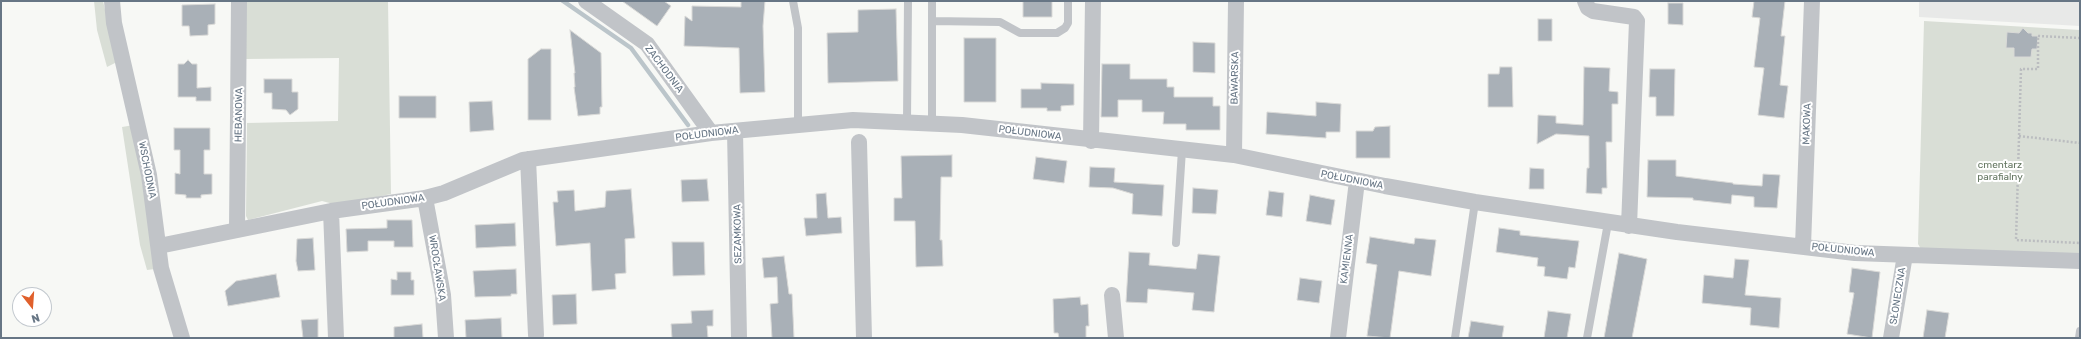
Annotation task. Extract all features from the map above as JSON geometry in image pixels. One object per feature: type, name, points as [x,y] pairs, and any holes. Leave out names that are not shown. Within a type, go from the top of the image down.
[{"type":"street","name":"WSCHODNIA","points":[[112,1],[114,23],[148,175],[161,268],[182,338]]},
{"type":"street","name":"HEBANOWA","points":[[238,229],[239,1]]},
{"type":"street","name":"ZACHODNIA","points":[[586,1],[647,44],[711,134]]},
{"type":"street","points":[[1091,140],[1092,1]]},
{"type":"street","name":"BAWARSKA","points":[[1234,155],[1236,1]]},
{"type":"street","points":[[1585,1],[1588,8],[1593,11],[1634,17],[1637,21],[1629,226]]},
{"type":"street","name":"MAKOWA","points":[[1803,246],[1812,1]]},
{"type":"street","name":"POŁUDNIOWA","points":[[159,246],[238,229],[331,212],[426,198],[444,193],[528,159],[735,131],[853,120],[932,122],[1234,155],[1357,181],[1475,202],[1608,223],[1855,253],[2080,262]]},
{"type":"street","name":"SEZAMKOWA","points":[[735,131],[739,338]]},
{"type":"street","points":[[859,142],[864,338]]},
{"type":"street","points":[[528,159],[536,335]]},
{"type":"street","name":"KAMIENNA","points":[[1338,338],[1357,181]]},
{"type":"street","name":"WROCŁAWSKA","points":[[426,198],[442,295],[446,338]]},
{"type":"street","points":[[331,212],[336,338]]},
{"type":"street","name":"SŁONECZNA","points":[[1891,338],[1905,255]]},
{"type":"street","points":[[1112,295],[1116,338]]},
{"type":"lane","points":[[793,1],[798,28],[798,126]]},
{"type":"lane","points":[[907,121],[908,1]]},
{"type":"lane","points":[[932,1],[932,122]]},
{"type":"lane","points":[[932,21],[1000,22],[1020,33],[1057,33],[1065,28],[1068,22],[1068,1]]},
{"type":"lane","points":[[1176,243],[1182,150]]},
{"type":"lane","points":[[1455,338],[1475,202]]},
{"type":"lane","points":[[1587,338],[1608,223]]},
{"type":"lane","points":[[2079,338],[2080,331]]},
{"type":"path","points":[[2080,38],[2038,36],[2038,69],[2021,69],[2016,240],[2080,243]]},
{"type":"path","points":[[2019,136],[2080,143]]},
{"type":"shaded area","points":[[1919,1],[2080,1],[2080,26],[1919,17]]},
{"type":"green space","points":[[94,1],[103,1],[117,62],[107,67],[97,30]]},
{"type":"green space","points":[[245,1],[388,1],[391,194],[337,205],[322,201],[248,220],[246,216],[247,123],[338,121],[339,58],[246,59]]},
{"type":"green space","name":"cmentarz parafialny","points":[[1924,21],[2080,30],[2080,255],[1921,249],[1918,244]]},
{"type":"green space","points":[[134,125],[155,269],[147,270],[140,245],[122,127]]},
{"type":"building","points":[[622,1],[664,1],[671,6],[657,26]]},
{"type":"building","points":[[741,1],[765,1],[763,26],[765,92],[740,93],[739,48],[684,46],[685,16],[692,21],[692,6],[741,7]]},
{"type":"building","points":[[1023,1],[1052,1],[1052,17],[1023,17]]},
{"type":"building","points":[[1754,1],[1785,1],[1781,36],[1785,36],[1780,85],[1788,86],[1784,118],[1758,115],[1764,68],[1754,67],[1760,18],[1752,17]]},
{"type":"building","points":[[1668,3],[1683,3],[1683,25],[1668,24]]},
{"type":"building","points":[[215,4],[215,24],[208,25],[208,35],[190,36],[189,26],[182,26],[182,5]]},
{"type":"building","points":[[896,9],[898,81],[828,83],[827,33],[858,32],[858,10]]},
{"type":"building","points":[[1538,19],[1552,19],[1552,41],[1538,41]]},
{"type":"building","points":[[2023,28],[2028,33],[2032,33],[2032,36],[2038,36],[2037,49],[2032,49],[2031,57],[2014,57],[2014,48],[2006,48],[2007,32],[2019,33]]},
{"type":"building","points":[[570,30],[601,53],[602,107],[600,107],[600,114],[578,116],[574,87],[575,73]]},
{"type":"building","points":[[964,38],[996,38],[996,102],[964,102]]},
{"type":"building","points":[[1193,42],[1215,43],[1215,73],[1193,72]]},
{"type":"building","points":[[541,49],[551,49],[551,120],[528,120],[528,59]]},
{"type":"building","points":[[188,60],[192,64],[197,64],[197,88],[211,87],[211,101],[196,101],[196,97],[178,97],[178,64],[184,64]]},
{"type":"building","points":[[1102,64],[1130,64],[1130,79],[1167,79],[1167,87],[1174,87],[1174,97],[1213,97],[1213,106],[1220,106],[1220,130],[1186,130],[1186,124],[1163,124],[1164,112],[1142,112],[1142,100],[1118,100],[1118,117],[1101,117]]},
{"type":"building","points":[[1500,67],[1512,67],[1513,107],[1488,107],[1488,74],[1499,74]]},
{"type":"building","points":[[1584,67],[1610,68],[1609,91],[1618,92],[1618,104],[1612,104],[1612,142],[1606,142],[1607,188],[1602,188],[1602,194],[1586,193],[1587,168],[1589,168],[1589,136],[1556,134],[1537,144],[1538,115],[1556,116],[1556,123],[1583,125]]},
{"type":"building","points":[[1650,69],[1675,69],[1674,116],[1656,116],[1656,97],[1649,97]]},
{"type":"building","points":[[264,79],[292,79],[292,92],[298,92],[298,109],[290,115],[286,110],[272,109],[272,93],[264,93]]},
{"type":"building","points":[[1041,83],[1074,84],[1074,105],[1061,106],[1061,111],[1047,111],[1047,108],[1021,108],[1021,89],[1041,89]]},
{"type":"building","points":[[399,96],[436,96],[436,118],[399,118]]},
{"type":"building","points":[[492,101],[494,130],[470,132],[469,102]]},
{"type":"building","points":[[1316,102],[1341,104],[1340,132],[1326,132],[1326,138],[1266,134],[1267,112],[1316,116]]},
{"type":"building","points":[[1390,126],[1390,158],[1356,158],[1356,131],[1373,131],[1375,127]]},
{"type":"building","points":[[174,128],[210,128],[210,150],[204,150],[204,174],[212,174],[212,194],[201,195],[201,198],[186,198],[186,195],[175,194],[175,173],[180,174],[180,150],[174,150]]},
{"type":"building","points":[[952,155],[952,177],[941,177],[940,240],[942,240],[943,266],[916,267],[915,221],[894,221],[894,198],[902,198],[901,156]]},
{"type":"building","points":[[1036,157],[1067,161],[1064,183],[1033,179]]},
{"type":"building","points":[[1648,160],[1676,160],[1676,176],[1733,184],[1762,186],[1763,174],[1780,175],[1777,208],[1754,207],[1754,197],[1732,195],[1731,204],[1693,200],[1693,198],[1647,197]]},
{"type":"building","points":[[1090,167],[1115,168],[1114,182],[1164,185],[1162,216],[1132,214],[1133,194],[1113,188],[1089,187]]},
{"type":"building","points":[[1530,168],[1544,169],[1544,189],[1529,189]]},
{"type":"building","points":[[707,179],[709,201],[682,202],[681,180]]},
{"type":"building","points":[[1193,188],[1218,190],[1216,214],[1192,213]]},
{"type":"building","points":[[631,189],[635,238],[625,239],[626,273],[615,274],[616,289],[592,291],[590,243],[556,246],[553,202],[558,202],[557,191],[574,190],[575,211],[605,207],[606,191]]},
{"type":"building","points":[[1269,191],[1284,193],[1282,217],[1266,215]]},
{"type":"building","points":[[826,193],[828,218],[841,217],[842,233],[806,236],[804,218],[817,218],[816,194]]},
{"type":"building","points":[[1310,195],[1335,200],[1331,225],[1306,221]]},
{"type":"building","points":[[387,220],[412,220],[413,247],[394,247],[394,241],[368,241],[368,251],[347,252],[346,229],[387,228]]},
{"type":"building","points":[[515,223],[516,246],[476,248],[475,225]]},
{"type":"building","points":[[1499,228],[1520,231],[1520,235],[1579,241],[1575,268],[1569,267],[1567,279],[1544,276],[1545,267],[1537,266],[1538,258],[1496,252]]},
{"type":"building","points":[[1370,237],[1414,244],[1415,238],[1436,240],[1431,276],[1399,271],[1390,338],[1367,336],[1377,265],[1366,263]]},
{"type":"building","points":[[313,238],[315,270],[298,271],[296,261],[297,239]]},
{"type":"building","points":[[672,242],[704,242],[705,275],[673,276]]},
{"type":"building","points":[[1129,252],[1150,253],[1149,265],[1196,269],[1198,254],[1220,256],[1214,312],[1192,310],[1194,293],[1148,289],[1147,303],[1126,302]]},
{"type":"building","points":[[1619,253],[1647,259],[1632,338],[1604,338]]},
{"type":"building","points":[[784,256],[789,294],[792,294],[794,338],[772,338],[770,304],[778,303],[777,277],[764,278],[762,258]]},
{"type":"building","points":[[1735,259],[1749,260],[1745,295],[1781,298],[1779,328],[1750,325],[1751,308],[1702,303],[1704,275],[1733,278]]},
{"type":"building","points":[[1852,268],[1880,272],[1872,338],[1847,334],[1854,293],[1849,292]]},
{"type":"building","points":[[516,269],[517,294],[511,294],[511,296],[475,297],[473,271]]},
{"type":"building","points":[[397,272],[411,272],[411,280],[414,280],[414,295],[391,295],[391,279],[397,280]]},
{"type":"building","points":[[276,274],[280,297],[228,306],[225,291],[236,281]]},
{"type":"building","points":[[1300,278],[1322,281],[1319,303],[1297,300]]},
{"type":"building","points":[[576,294],[577,324],[553,325],[552,295]]},
{"type":"building","points":[[1080,297],[1081,305],[1088,304],[1089,326],[1086,326],[1086,338],[1059,338],[1058,333],[1054,333],[1053,299]]},
{"type":"building","points":[[713,310],[713,326],[707,326],[708,338],[672,338],[671,324],[692,323],[691,311]]},
{"type":"building","points":[[1927,310],[1949,313],[1945,338],[1923,338]]},
{"type":"building","points":[[1548,311],[1571,314],[1567,338],[1544,338]]},
{"type":"building","points":[[501,318],[502,338],[466,338],[465,320]]},
{"type":"building","points":[[318,319],[318,338],[303,338],[301,320]]},
{"type":"building","points":[[1471,321],[1504,326],[1502,338],[1468,338]]},
{"type":"building","points":[[422,324],[423,338],[394,338],[394,327]]},
{"type":"waterway","points":[[563,1],[631,48],[688,125]]}]
